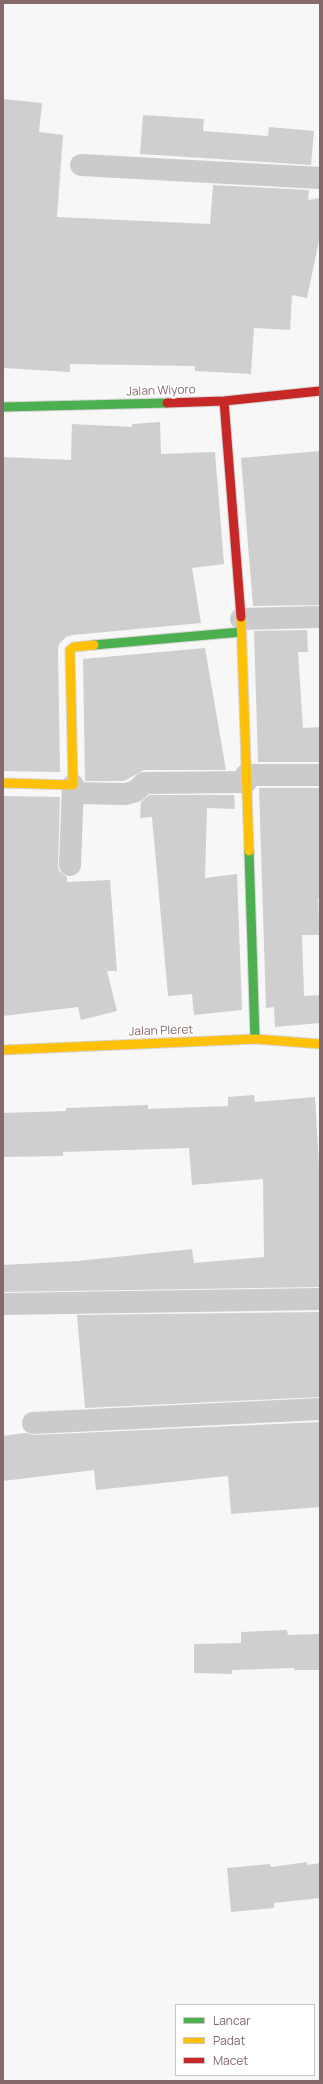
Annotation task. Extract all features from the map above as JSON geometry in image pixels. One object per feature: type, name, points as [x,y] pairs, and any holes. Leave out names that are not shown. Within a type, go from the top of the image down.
[{"type":"street","points":[[81,165],[320,178]]},
{"type":"street","name":"Jalan Wiyoro","points":[[3,407],[224,401],[320,392]]},
{"type":"street","points":[[224,401],[241,625],[255,1040]]},
{"type":"street","points":[[70,865],[73,789],[70,650],[74,647],[241,625],[320,617]]},
{"type":"street","points":[[3,783],[126,794],[136,791],[144,783],[320,775]]},
{"type":"street","name":"Jalan Pleret","points":[[3,1050],[255,1040],[320,1044]]},
{"type":"street","points":[[3,1304],[320,1299]]},
{"type":"street","points":[[33,1423],[320,1409]]},
{"type":"building","points":[[3,99],[42,103],[39,132],[63,135],[57,217],[210,224],[213,185],[309,190],[308,200],[320,198],[320,236],[307,298],[292,295],[290,330],[254,328],[251,374],[195,371],[195,366],[70,364],[70,372],[3,368]]},
{"type":"building","points":[[143,115],[204,119],[203,131],[268,136],[269,127],[314,131],[311,165],[140,154]]},
{"type":"building","points":[[160,422],[161,454],[215,452],[224,564],[192,568],[201,623],[73,635],[66,637],[59,644],[58,650],[60,772],[3,771],[3,457],[71,460],[72,424],[132,427],[132,424]]},
{"type":"building","points":[[320,451],[320,605],[253,606],[241,458]]},
{"type":"building","points":[[307,630],[308,652],[298,652],[303,728],[320,727],[320,762],[258,762],[254,631]]},
{"type":"building","points":[[205,648],[226,770],[144,770],[124,781],[85,781],[83,659]]},
{"type":"building","points":[[259,788],[320,788],[320,899],[318,899],[320,935],[302,935],[304,996],[320,995],[320,1023],[275,1027],[274,1007],[266,1008]]},
{"type":"building","points":[[149,795],[234,795],[235,809],[207,808],[205,878],[237,874],[242,1010],[194,1015],[192,994],[168,996],[152,817],[140,818],[141,802]]},
{"type":"building","points":[[3,796],[60,797],[59,871],[67,877],[67,882],[110,880],[117,971],[107,971],[117,1011],[81,1020],[78,1007],[3,1016]]},
{"type":"building","points":[[254,1095],[255,1102],[315,1097],[320,1182],[320,1287],[3,1292],[3,1265],[78,1261],[192,1249],[194,1263],[264,1257],[263,1179],[192,1185],[189,1148],[63,1152],[63,1156],[3,1157],[3,1113],[66,1111],[66,1108],[148,1105],[148,1109],[228,1106],[228,1097]]},
{"type":"building","points":[[320,1312],[320,1397],[85,1408],[77,1315]]},
{"type":"building","points":[[320,1422],[320,1507],[231,1514],[228,1476],[96,1490],[94,1470],[3,1481],[3,1436],[25,1433],[34,1435]]},
{"type":"building","points":[[287,1630],[288,1635],[320,1634],[320,1670],[294,1670],[294,1668],[232,1670],[232,1674],[194,1673],[194,1644],[241,1643],[241,1632]]},
{"type":"building","points":[[307,1862],[307,1865],[320,1863],[320,1898],[274,1903],[274,1908],[231,1912],[227,1868],[270,1864],[271,1867]]},
{"type":"traffic: fast","points":[[3,407],[167,403]]},
{"type":"traffic: fast","points":[[94,645],[241,632]]},
{"type":"traffic: fast","points":[[249,851],[255,1039]]},
{"type":"traffic: slow","points":[[241,617],[249,851]]},
{"type":"traffic: slow","points":[[3,783],[73,785],[70,650],[74,647],[94,645]]},
{"type":"traffic: slow","points":[[3,1050],[255,1039],[320,1044]]},
{"type":"traffic: jam","points":[[167,403],[224,401],[320,391]]},
{"type":"traffic: jam","points":[[224,401],[241,617]]}]
